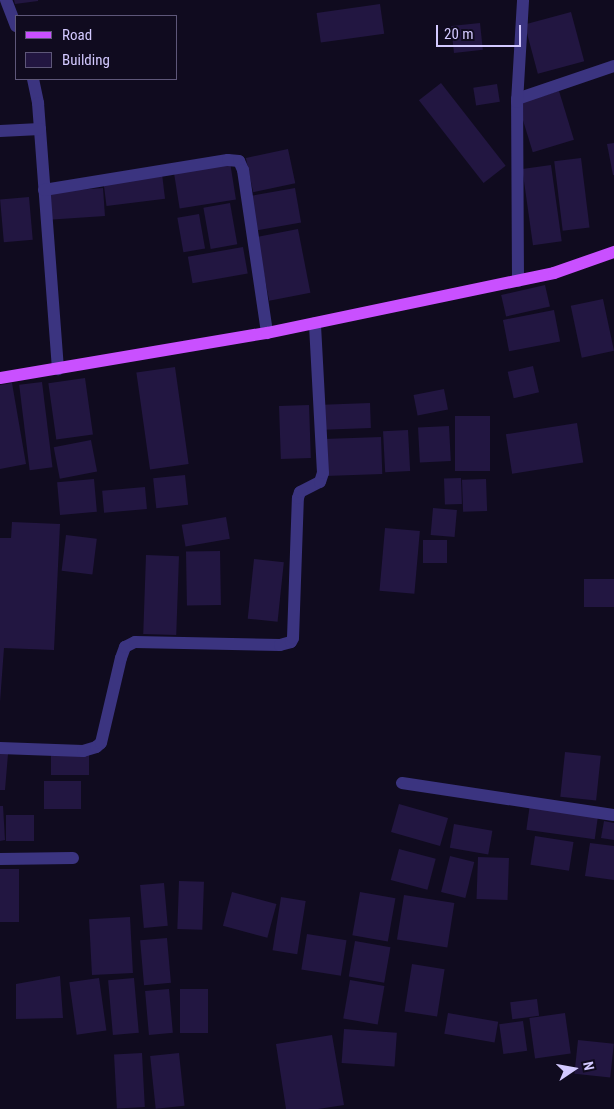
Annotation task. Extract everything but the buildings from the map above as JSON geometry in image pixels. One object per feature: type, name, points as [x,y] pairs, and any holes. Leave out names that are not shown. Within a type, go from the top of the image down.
[{"type":"main road","points":[[0,378],[267,333],[554,273],[614,252]]},
{"type":"street","points":[[6,0],[15,23]]},
{"type":"street","points":[[518,281],[517,99],[523,0]]},
{"type":"street","points":[[517,99],[614,66]]},
{"type":"street","points":[[33,80],[40,129],[58,369]]},
{"type":"street","points":[[0,131],[40,129]]},
{"type":"street","points":[[44,190],[228,160],[239,161],[243,170],[267,333]]},
{"type":"street","points":[[0,748],[84,751],[96,748],[101,743],[125,647],[135,642],[280,645],[291,642],[293,638],[298,498],[300,492],[320,482],[323,473],[315,323]]},
{"type":"street","points":[[402,783],[614,815]]},
{"type":"street","points":[[0,859],[73,858]]}]
